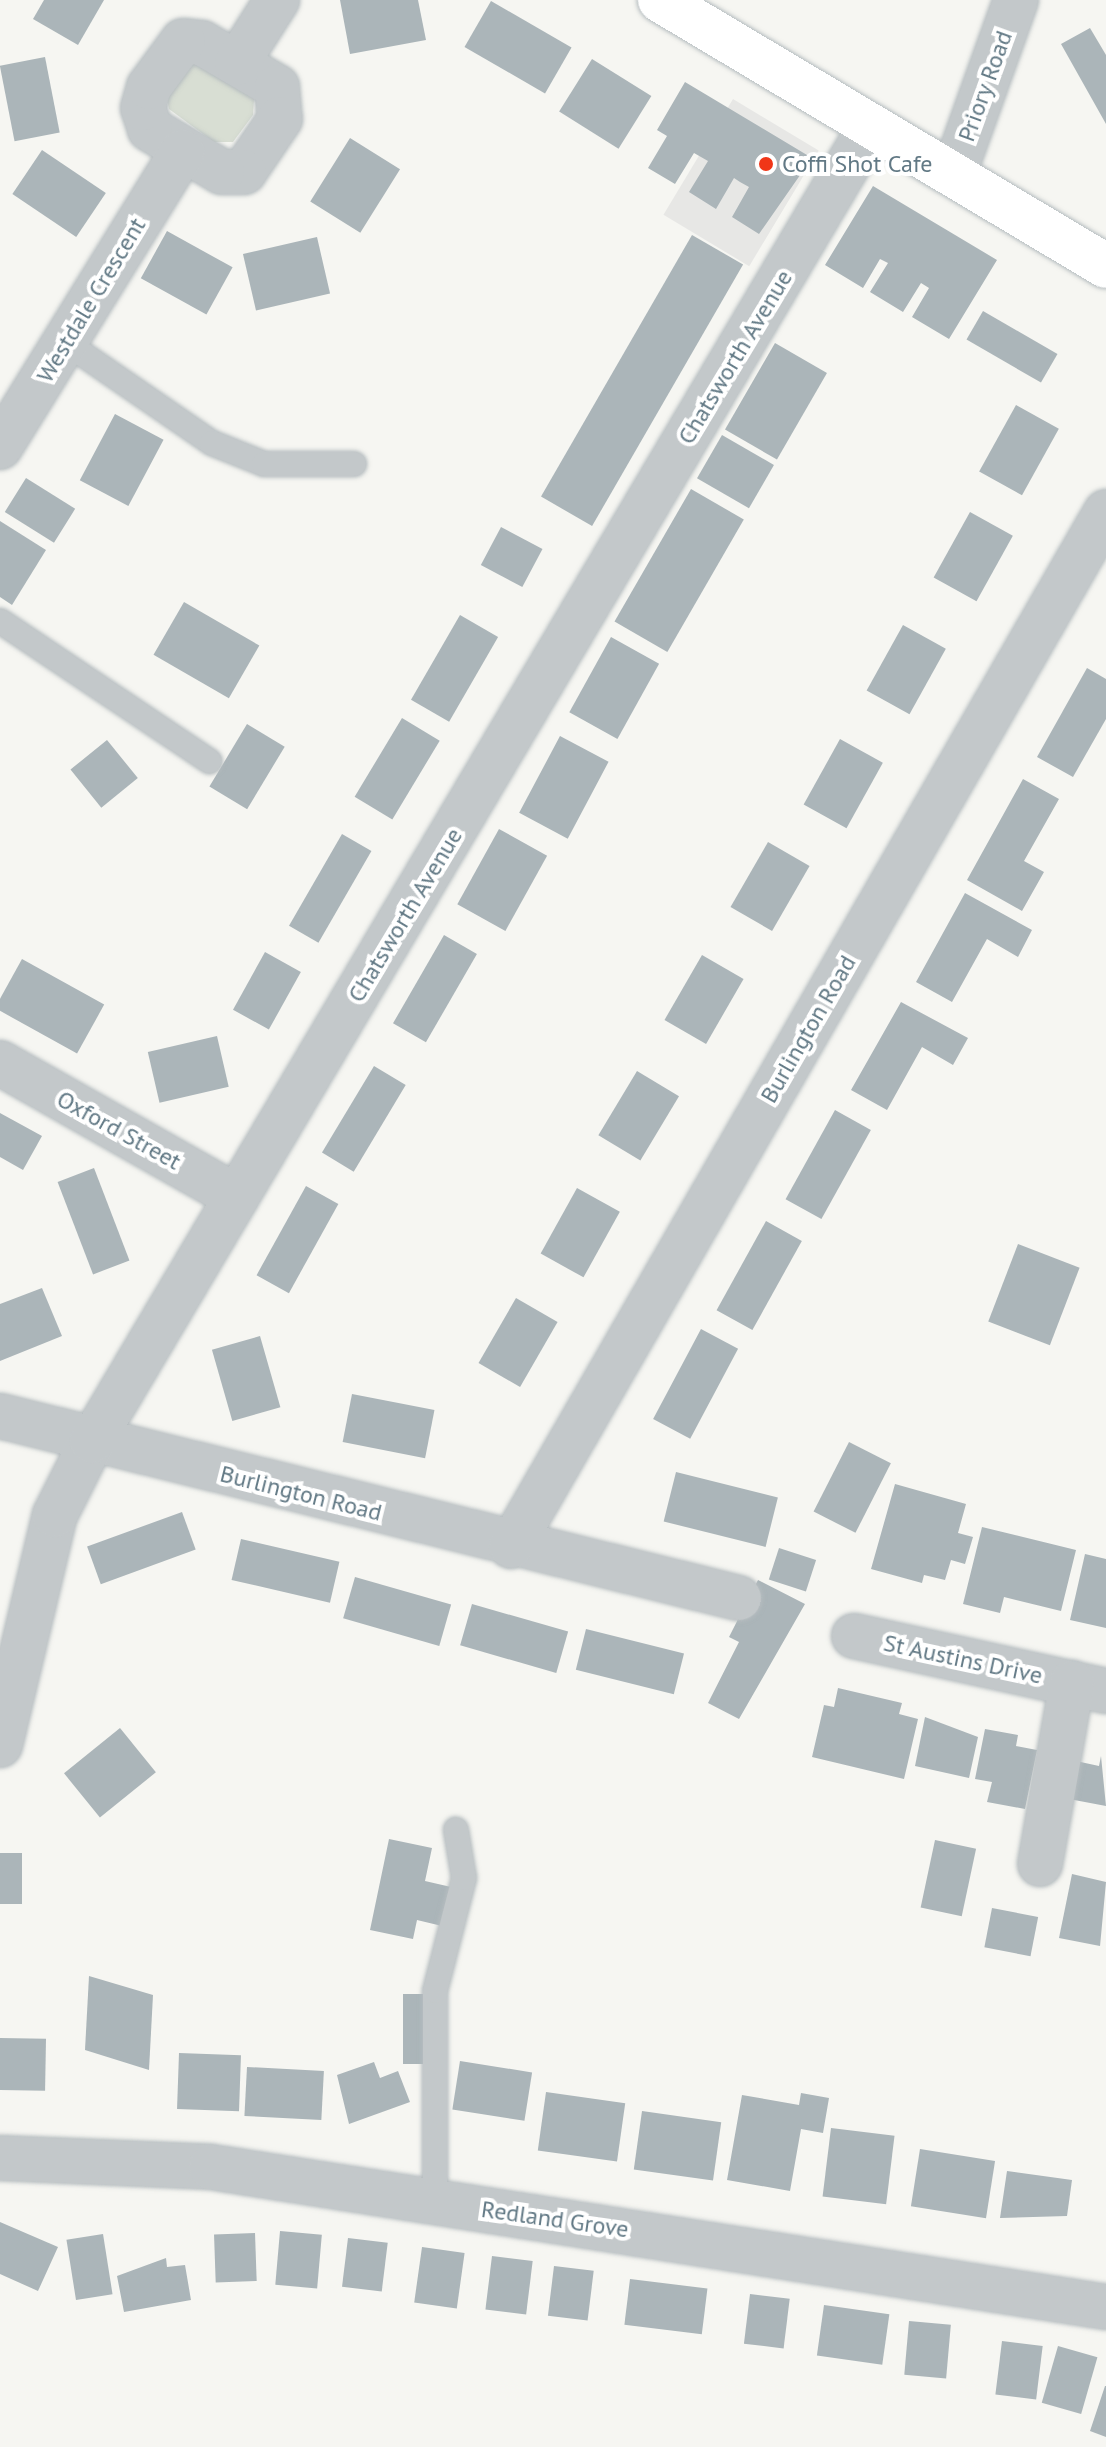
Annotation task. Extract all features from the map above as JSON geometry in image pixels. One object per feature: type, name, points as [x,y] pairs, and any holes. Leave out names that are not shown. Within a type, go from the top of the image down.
[{"type":"street","points":[[237,63],[277,0]]},
{"type":"street","points":[[660,0],[1106,266]]},
{"type":"street","name":"Priory Road","points":[[954,173],[1016,0]]},
{"type":"street","points":[[183,41],[202,43],[277,87],[284,105],[256,160],[244,172],[222,172],[182,152],[150,129],[143,108],[169,52],[183,41]]},
{"type":"street","name":"Chatsworth Avenue","points":[[2,1738],[55,1515],[92,1441],[871,126]]},
{"type":"street","name":"Westdale Crescent","points":[[4,433],[65,342],[182,152]]},
{"type":"street","name":"Burlington Road","points":[[511,1546],[1106,512]]},
{"type":"street","name":"Oxford Street","points":[[0,1063],[237,1197]]},
{"type":"street","name":"Burlington Road","points":[[0,1416],[511,1546],[739,1598]]},
{"type":"street","name":"St Austins Drive","points":[[854,1636],[1089,1687],[1040,1864]]},
{"type":"street","name":"Redland Grove","points":[[0,2158],[211,2167],[1106,2307]]},
{"type":"lane","points":[[65,342],[212,443],[264,464],[354,464]]},
{"type":"lane","points":[[0,621],[209,761]]},
{"type":"lane","points":[[435,2201],[435,1991],[464,1878],[456,1830]]},
{"type":"shaded area","points":[[201,64],[254,99],[253,115],[233,142],[214,142],[169,109],[167,99],[192,65]]},
{"type":"shaded area","points":[[733,99],[819,151],[749,266],[663,215]]},
{"type":"building","points":[[44,0],[104,0],[78,45],[33,19]]},
{"type":"building","points":[[340,0],[418,0],[426,40],[350,54]]},
{"type":"building","points":[[491,1],[572,47],[545,93],[464,47]]},
{"type":"building","points":[[1090,28],[1106,55],[1106,124],[1061,44]]},
{"type":"building","points":[[45,57],[60,133],[15,141],[0,66]]},
{"type":"building","points":[[592,59],[651,96],[619,149],[559,112]]},
{"type":"building","points":[[685,82],[812,158],[759,234],[732,217],[749,187],[734,178],[716,209],[689,192],[708,161],[694,153],[675,184],[648,168],[667,136],[657,130]]},
{"type":"building","points":[[350,138],[400,169],[360,233],[310,202]]},
{"type":"building","points":[[42,150],[106,193],[76,237],[12,194]]},
{"type":"building","points":[[873,186],[997,260],[949,339],[912,317],[929,288],[921,283],[903,312],[870,292],[888,263],[880,259],[863,288],[825,265]]},
{"type":"building","points":[[167,231],[233,267],[206,315],[141,278]]},
{"type":"building","points":[[692,235],[743,264],[592,526],[541,497]]},
{"type":"building","points":[[317,237],[330,294],[256,311],[243,254]]},
{"type":"building","points":[[983,311],[1057,354],[1041,383],[966,340]]},
{"type":"building","points":[[775,343],[827,373],[777,460],[725,430]]},
{"type":"building","points":[[1016,405],[1059,429],[1022,495],[979,471]]},
{"type":"building","points":[[115,414],[164,440],[128,506],[80,480]]},
{"type":"building","points":[[722,435],[774,465],[749,508],[697,478]]},
{"type":"building","points":[[26,478],[75,509],[54,543],[5,512]]},
{"type":"building","points":[[691,489],[744,520],[667,652],[614,622]]},
{"type":"building","points":[[970,512],[1013,536],[976,601],[934,578]]},
{"type":"building","points":[[0,521],[46,550],[12,605],[0,597]]},
{"type":"building","points":[[501,527],[542,549],[522,587],[481,565]]},
{"type":"building","points":[[184,602],[259,646],[229,698],[154,655]]},
{"type":"building","points":[[460,615],[498,637],[449,722],[411,700]]},
{"type":"building","points":[[903,625],[946,649],[909,714],[867,691]]},
{"type":"building","points":[[611,637],[659,664],[617,739],[569,712]]},
{"type":"building","points":[[1087,668],[1106,679],[1106,719],[1073,777],[1037,757]]},
{"type":"building","points":[[402,718],[440,741],[392,820],[355,797]]},
{"type":"building","points":[[247,724],[285,747],[247,809],[209,787]]},
{"type":"building","points":[[560,736],[609,762],[568,839],[519,813]]},
{"type":"building","points":[[840,739],[883,763],[846,828],[804,805]]},
{"type":"building","points":[[107,740],[138,778],[101,808],[70,770]]},
{"type":"building","points":[[1023,779],[1059,799],[1024,861],[1044,872],[1022,911],[967,880]]},
{"type":"building","points":[[499,829],[547,856],[505,931],[457,904]]},
{"type":"building","points":[[342,834],[371,851],[318,943],[289,926]]},
{"type":"building","points":[[768,842],[810,866],[772,931],[730,907]]},
{"type":"building","points":[[965,893],[1032,930],[1018,957],[987,939],[952,1002],[916,982]]},
{"type":"building","points":[[444,935],[477,954],[426,1042],[393,1023]]},
{"type":"building","points":[[265,952],[301,972],[269,1030],[233,1010]]},
{"type":"building","points":[[702,955],[744,979],[706,1044],[664,1020]]},
{"type":"building","points":[[22,959],[104,1005],[77,1054],[0,1011],[0,999]]},
{"type":"building","points":[[901,1002],[968,1038],[953,1065],[922,1047],[887,1110],[851,1090]]},
{"type":"building","points":[[217,1036],[229,1087],[160,1103],[148,1052]]},
{"type":"building","points":[[374,1066],[406,1085],[354,1172],[322,1153]]},
{"type":"building","points":[[637,1071],[679,1096],[640,1161],[598,1135]]},
{"type":"building","points":[[835,1110],[871,1130],[821,1219],[786,1199]]},
{"type":"building","points":[[0,1113],[42,1136],[23,1170],[0,1157]]},
{"type":"building","points":[[94,1168],[129,1260],[93,1274],[58,1182]]},
{"type":"building","points":[[306,1186],[338,1204],[289,1293],[257,1275]]},
{"type":"building","points":[[577,1188],[620,1212],[583,1277],[541,1254]]},
{"type":"building","points":[[766,1221],[802,1241],[752,1330],[717,1310]]},
{"type":"building","points":[[1018,1244],[1080,1268],[1050,1345],[988,1321]]},
{"type":"building","points":[[42,1288],[62,1336],[0,1361],[0,1304]]},
{"type":"building","points":[[516,1298],[558,1322],[520,1387],[478,1363]]},
{"type":"building","points":[[701,1329],[738,1349],[690,1439],[653,1419]]},
{"type":"building","points":[[260,1336],[280,1407],[232,1421],[212,1350]]},
{"type":"building","points":[[352,1394],[434,1410],[425,1458],[343,1442]]},
{"type":"building","points":[[849,1442],[891,1463],[855,1533],[814,1511]]},
{"type":"building","points":[[676,1472],[778,1497],[766,1547],[664,1521]]},
{"type":"building","points":[[895,1484],[966,1504],[958,1533],[973,1537],[965,1564],[951,1560],[945,1580],[924,1575],[922,1583],[871,1569]]},
{"type":"building","points":[[182,1512],[196,1550],[101,1584],[87,1547]]},
{"type":"building","points":[[982,1527],[1076,1550],[1061,1611],[1004,1597],[1000,1613],[963,1604]]},
{"type":"building","points":[[241,1539],[339,1562],[330,1603],[232,1580]]},
{"type":"building","points":[[779,1548],[816,1560],[806,1591],[769,1579]]},
{"type":"building","points":[[1085,1554],[1106,1559],[1106,1628],[1070,1620]]},
{"type":"building","points":[[355,1577],[451,1605],[439,1646],[343,1618]]},
{"type":"building","points":[[758,1580],[805,1604],[739,1719],[708,1703],[739,1642],[729,1637]]},
{"type":"building","points":[[472,1604],[568,1632],[556,1673],[460,1645]]},
{"type":"building","points":[[586,1629],[684,1653],[674,1694],[576,1670]]},
{"type":"building","points":[[838,1688],[902,1703],[899,1714],[918,1719],[904,1779],[812,1757],[824,1705],[834,1707]]},
{"type":"building","points":[[925,1717],[978,1737],[969,1778],[915,1766]]},
{"type":"building","points":[[120,1728],[156,1772],[100,1818],[64,1773]]},
{"type":"building","points":[[985,1729],[1018,1735],[1016,1746],[1037,1750],[1025,1809],[987,1802],[992,1782],[975,1779]]},
{"type":"building","points":[[1101,1756],[1106,1806],[1069,1799],[1076,1761],[1099,1766]]},
{"type":"building","points":[[389,1839],[432,1848],[425,1881],[451,1887],[442,1926],[417,1920],[413,1939],[370,1930]]},
{"type":"building","points":[[935,1840],[976,1849],[962,1916],[921,1907]]},
{"type":"building","points":[[0,1853],[22,1853],[22,1904],[0,1904]]},
{"type":"building","points":[[1072,1874],[1106,1882],[1100,1946],[1059,1938]]},
{"type":"building","points":[[992,1908],[1038,1917],[1031,1956],[984,1947]]},
{"type":"building","points":[[89,1976],[153,1995],[149,2070],[85,2050]]},
{"type":"building","points":[[403,1994],[426,1994],[426,2064],[403,2064]]},
{"type":"building","points":[[0,2038],[46,2039],[45,2091],[0,2090]]},
{"type":"building","points":[[179,2053],[241,2055],[239,2111],[177,2109]]},
{"type":"building","points":[[460,2061],[532,2072],[524,2121],[452,2109]]},
{"type":"building","points":[[374,2062],[380,2078],[398,2071],[410,2102],[349,2124],[337,2075]]},
{"type":"building","points":[[247,2067],[324,2071],[321,2120],[244,2116]]},
{"type":"building","points":[[546,2092],[625,2103],[617,2162],[538,2150]]},
{"type":"building","points":[[801,2093],[829,2098],[823,2133],[801,2129],[790,2191],[727,2180],[742,2095],[799,2105]]},
{"type":"building","points":[[642,2111],[721,2122],[713,2181],[634,2169]]},
{"type":"building","points":[[831,2128],[895,2136],[886,2204],[823,2196]]},
{"type":"building","points":[[920,2149],[995,2161],[986,2218],[911,2206]]},
{"type":"building","points":[[1007,2171],[1072,2180],[1067,2216],[1000,2218]]},
{"type":"building","points":[[0,2222],[58,2247],[38,2291],[0,2274]]},
{"type":"building","points":[[280,2231],[322,2235],[317,2288],[275,2285]]},
{"type":"building","points":[[255,2233],[257,2281],[216,2282],[214,2234]]},
{"type":"building","points":[[103,2234],[113,2294],[76,2300],[66,2240]]},
{"type":"building","points":[[348,2238],[388,2243],[382,2292],[342,2287]]},
{"type":"building","points":[[422,2247],[465,2253],[457,2308],[414,2302]]},
{"type":"building","points":[[492,2256],[533,2261],[526,2315],[485,2310]]},
{"type":"building","points":[[166,2258],[167,2267],[185,2265],[191,2300],[124,2312],[117,2276]]},
{"type":"building","points":[[554,2266],[594,2271],[588,2321],[548,2316]]},
{"type":"building","points":[[630,2279],[707,2289],[702,2334],[624,2325]]},
{"type":"building","points":[[750,2294],[790,2299],[784,2349],[744,2344]]},
{"type":"building","points":[[824,2305],[889,2314],[882,2365],[817,2356]]},
{"type":"building","points":[[909,2321],[951,2325],[946,2378],[904,2375]]},
{"type":"building","points":[[1002,2341],[1043,2346],[1036,2400],[995,2395]]},
{"type":"building","points":[[1058,2346],[1097,2357],[1081,2414],[1042,2403]]},
{"type":"building","points":[[1106,2386],[1106,2437],[1090,2431]]},
{"type":"place","name":"Coffi Shot Cafe","points":[[766,164]]}]
